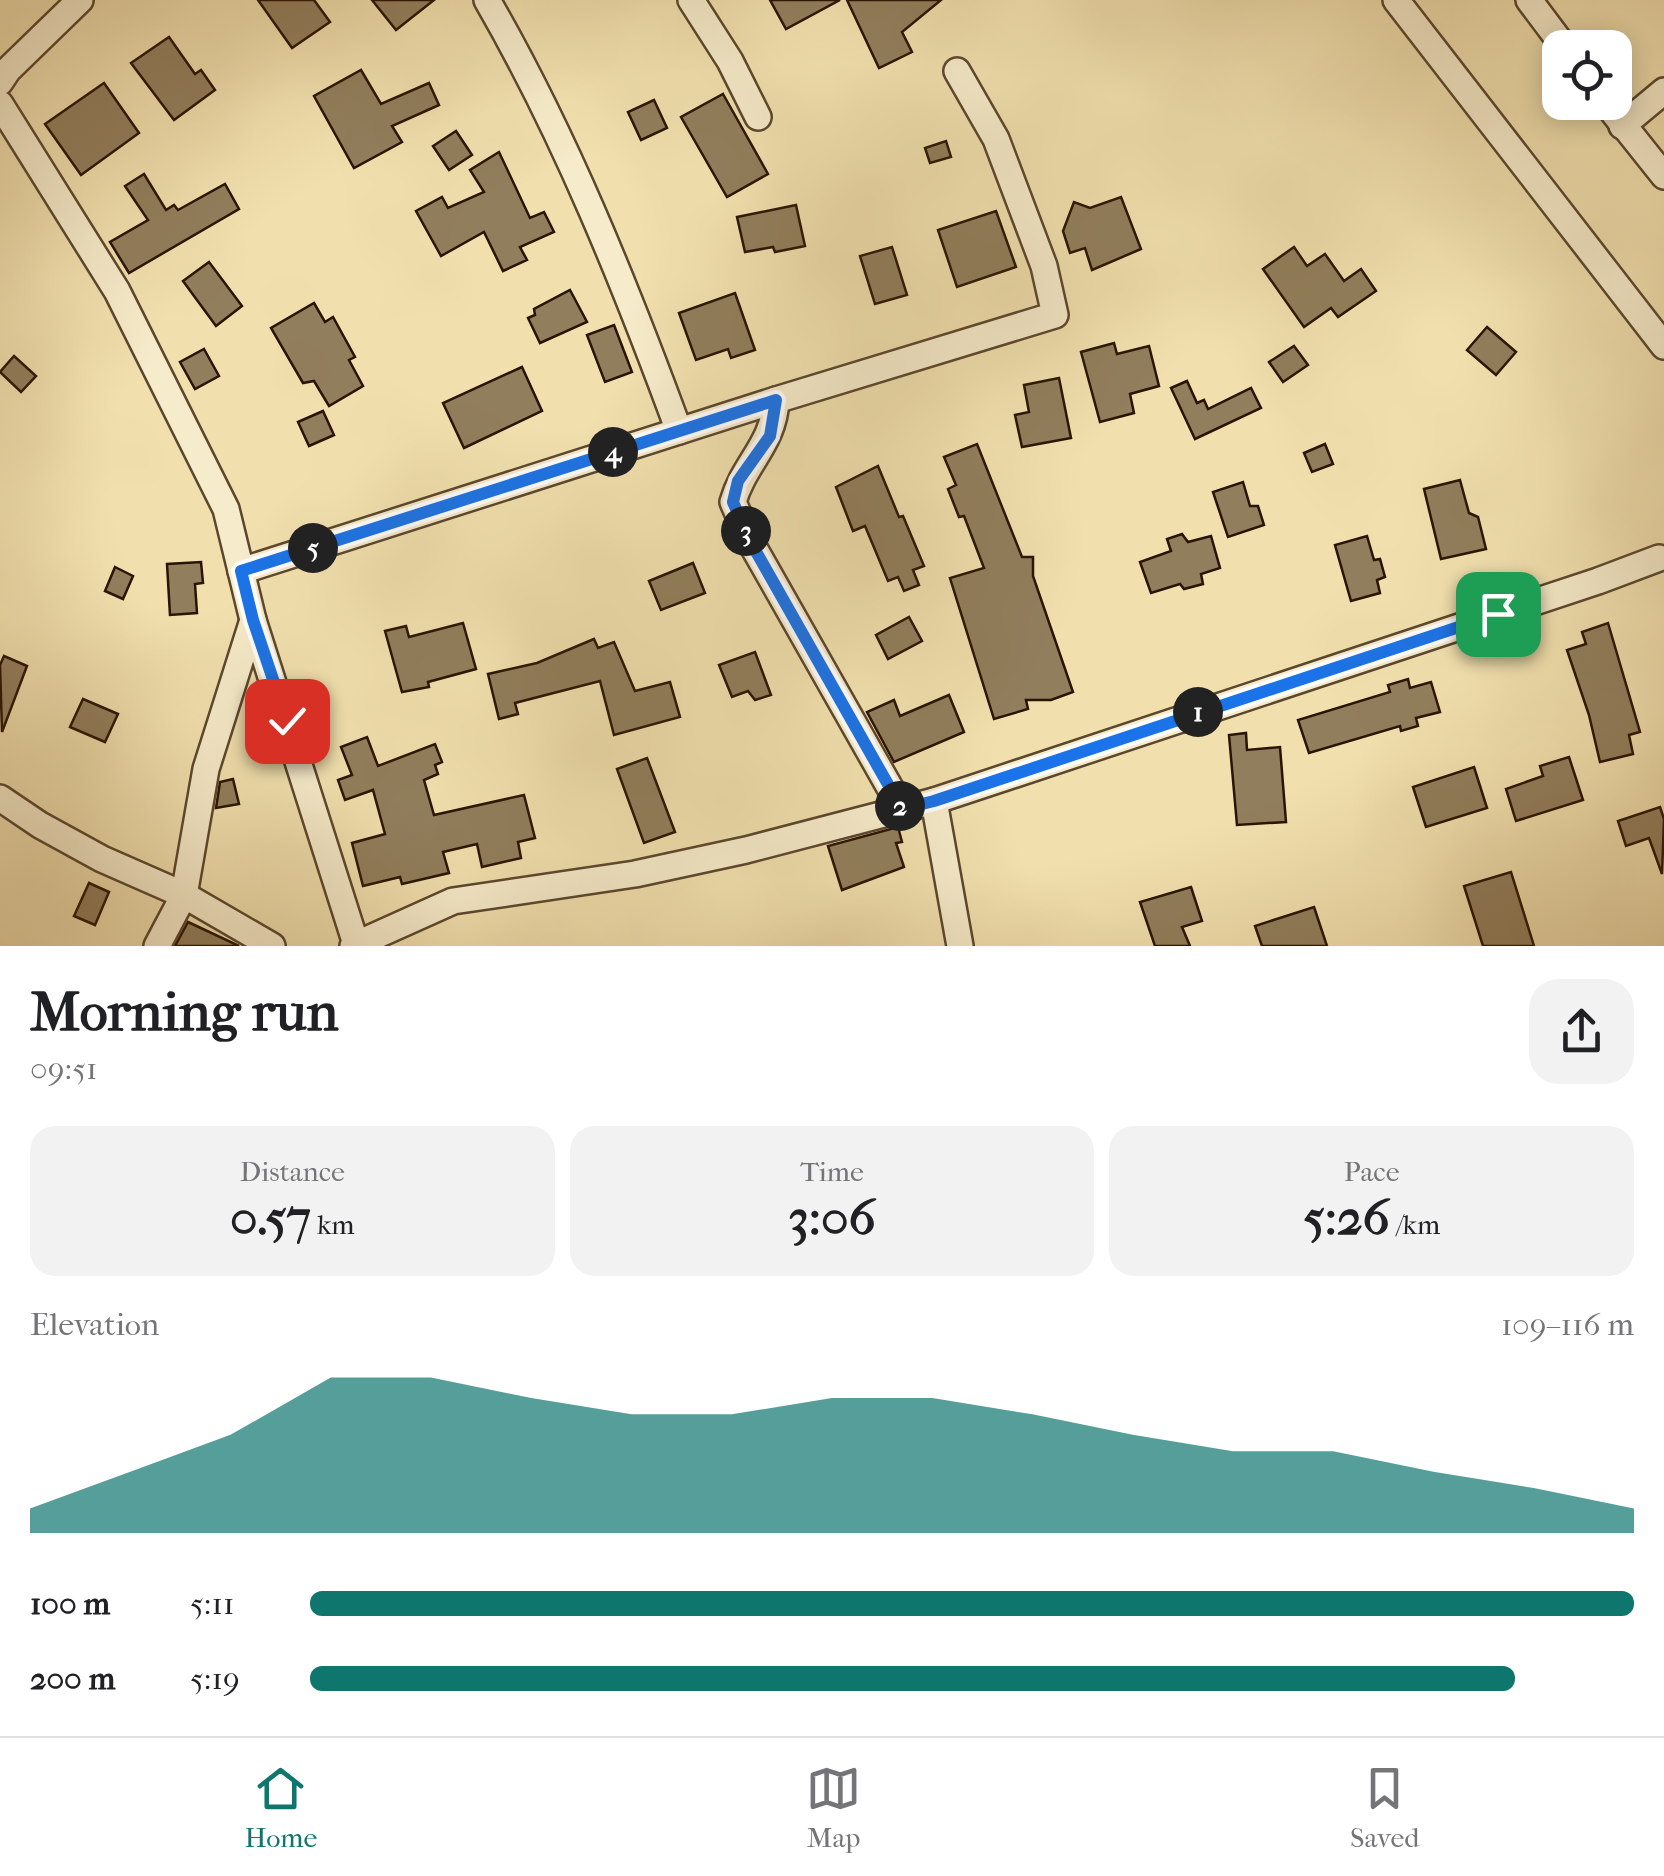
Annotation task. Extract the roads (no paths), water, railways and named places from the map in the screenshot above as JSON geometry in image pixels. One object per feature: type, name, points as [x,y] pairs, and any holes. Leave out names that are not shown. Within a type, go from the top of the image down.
[{"type":"street","points":[[0,82],[80,0]]},
{"type":"street","points":[[486,0],[513,46],[573,172],[639,324],[678,431]]},
{"type":"street","points":[[692,0],[758,116]]},
{"type":"street","points":[[1396,0],[1664,346]]},
{"type":"street","points":[[1528,0],[1551,30]]},
{"type":"street","points":[[241,571],[1055,315],[1044,266],[996,139],[957,71]]},
{"type":"street","points":[[1622,126],[1664,90]]},
{"type":"street","points":[[0,104],[118,291],[226,509],[253,620],[355,945],[453,901],[635,874],[746,850],[934,801],[1659,558]]},
{"type":"street","points":[[1618,120],[1664,176]]},
{"type":"street","points":[[776,400],[770,436],[738,481],[733,502],[750,541],[902,809]]},
{"type":"street","points":[[158,946],[184,896],[206,769],[253,620]]},
{"type":"street","points":[[0,798],[102,859],[184,896],[272,946]]},
{"type":"street","points":[[934,801],[960,946]]}]
